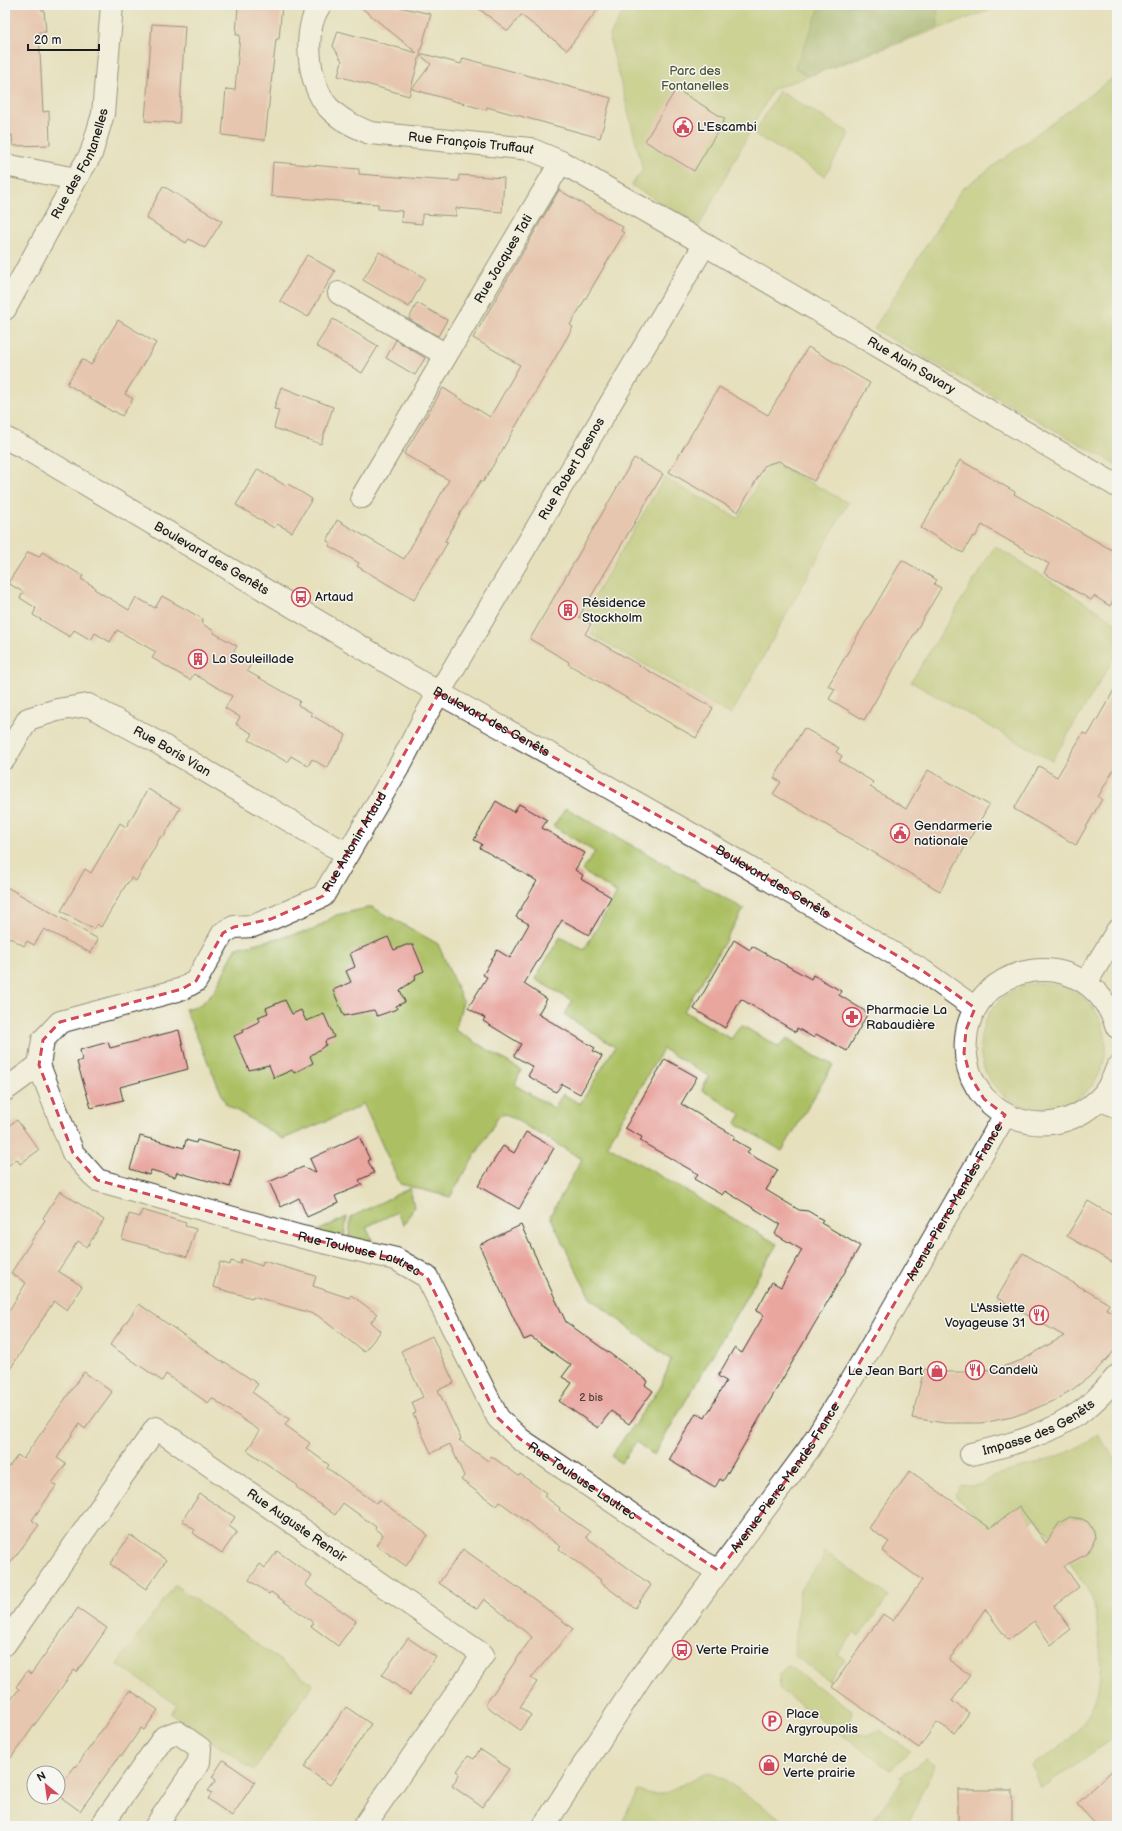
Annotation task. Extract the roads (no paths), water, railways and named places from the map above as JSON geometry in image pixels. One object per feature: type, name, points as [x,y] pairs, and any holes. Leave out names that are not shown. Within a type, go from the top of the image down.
[{"type":"street","name":"Rue des Fontanelles","points":[[5,309],[76,179],[92,154],[103,114],[112,5]]},
{"type":"street","name":"Rue François Truffaut","points":[[320,5],[316,11],[309,37],[310,60],[316,87],[328,107],[348,124],[370,133],[530,149],[561,162],[705,244]]},
{"type":"street","name":"Rue Jacques Tati","points":[[362,497],[561,162]]},
{"type":"street","points":[[5,165],[76,179]]},
{"type":"street","name":"Rue Alain Savary","points":[[705,244],[1117,486]]},
{"type":"street","name":"Rue Robert Desnos","points":[[439,693],[705,244]]},
{"type":"street","points":[[339,292],[446,355]]},
{"type":"street","name":"Boulevard des Genêts","points":[[5,438],[25,448],[439,693],[707,843],[923,971],[975,1008]]},
{"type":"street","name":"Rue Antonin Artaud","points":[[39,1065],[43,1040],[60,1022],[182,989],[196,980],[223,933],[234,927],[259,923],[323,896],[439,693]]},
{"type":"street","name":"Rue Boris Vian","points":[[5,758],[28,719],[57,710],[88,704],[329,844],[348,853]]},
{"type":"street","points":[[1086,983],[1117,931]]},
{"type":"street","points":[[1117,1027],[1112,1012],[1101,996],[1086,983],[1067,974],[1053,971],[1046,970],[1024,972],[1009,977],[984,995],[975,1008],[966,1030],[964,1053],[970,1076],[984,1099],[1005,1115],[1030,1124],[1055,1123],[1108,1103],[1110,1084],[1117,1068]]},
{"type":"street","points":[[5,1090],[39,1065]]},
{"type":"street","name":"Rue Toulouse Lautrec","points":[[39,1065],[73,1153],[97,1180],[302,1237],[396,1259],[427,1277],[498,1418],[520,1439],[699,1560],[719,1571]]},
{"type":"street","name":"Avenue Pierre Mendès France","points":[[544,1826],[642,1675],[809,1449],[862,1362],[1005,1115]]},
{"type":"street","name":"Impasse des Genêts","points":[[971,1454],[1026,1439],[1066,1421],[1083,1410],[1100,1396],[1117,1376]]},
{"type":"street","name":"Rue Auguste Renoir","points":[[5,1644],[156,1428],[483,1655],[364,1826]]},
{"type":"street","points":[[101,1826],[164,1737],[177,1732],[200,1748],[199,1762],[156,1826]]},
{"type":"place","name":"L'Escambi","points":[[683,127]]},
{"type":"place","name":"Artaud","points":[[301,597]]},
{"type":"place","name":"Résidence Stockholm","points":[[568,610]]},
{"type":"place","name":"La Souleillade","points":[[198,659]]},
{"type":"place","name":"Gendarmerie nationale","points":[[900,833]]},
{"type":"place","name":"Pharmacie La Rabaudière","points":[[852,1017]]},
{"type":"place","name":"L'Assiette Voyageuse 31","points":[[1039,1315]]},
{"type":"place","name":"Candelù","points":[[975,1370]]},
{"type":"place","name":"Le Jean Bart","points":[[937,1371]]},
{"type":"place","name":"Verte Prairie","points":[[682,1650]]},
{"type":"place","name":"Place Argyroupolis","points":[[772,1721]]},
{"type":"place","name":"Marché de Verte prairie","points":[[769,1765]]},
{"type":"park label","name":"Parc des Fontanelles","points":[[695,78]]}]
